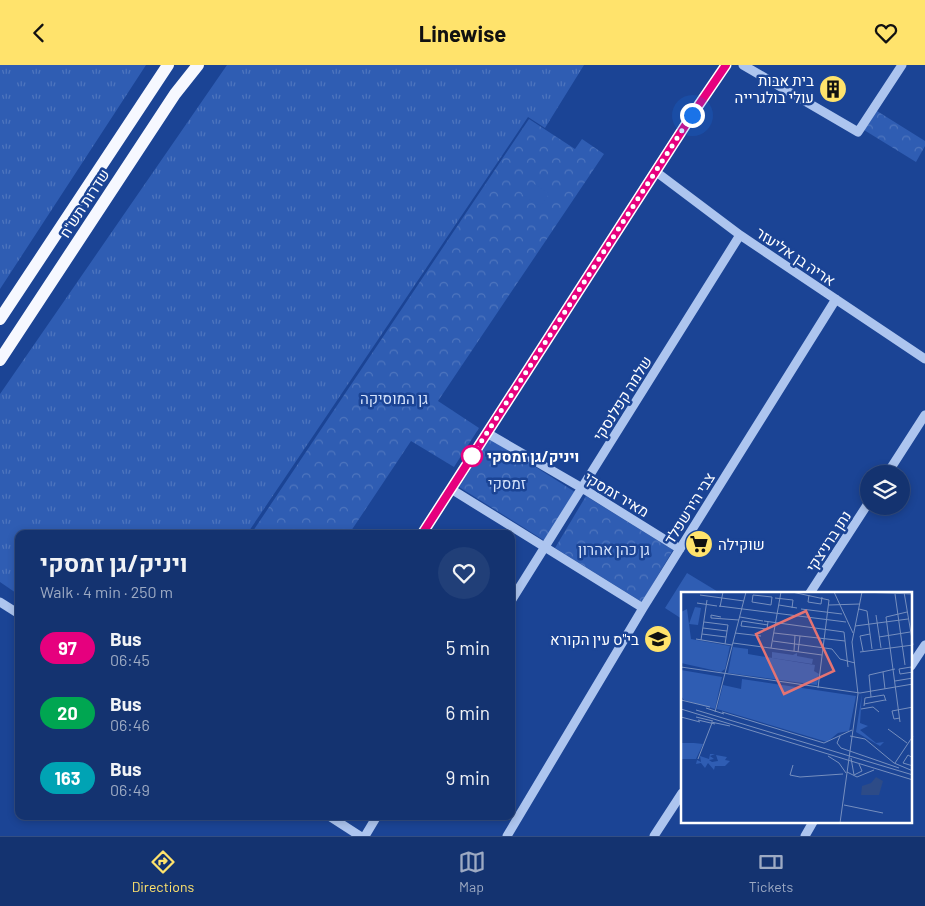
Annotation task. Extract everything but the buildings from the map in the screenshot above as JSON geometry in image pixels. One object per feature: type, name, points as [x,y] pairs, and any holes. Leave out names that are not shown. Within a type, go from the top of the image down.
[{"type":"main road","name":"שדרות תש\"ח","points":[[0,319],[168,65]]},
{"type":"main road","name":"שדרות תש\"ח","points":[[0,360],[175,94],[198,65]]},
{"type":"street","points":[[425,530],[655,171],[726,65]]},
{"type":"street","points":[[743,65],[858,132],[902,65]]},
{"type":"street","name":"אריה בן אליעזר","points":[[655,171],[740,235],[925,359]]},
{"type":"street","name":"שלמה קפלנסקי","points":[[515,595],[740,235]]},
{"type":"street","name":"צבי הירשפלד","points":[[507,836],[643,608],[836,299]]},
{"type":"street","points":[[893,465],[925,415]]},
{"type":"street","name":"מאיר זמסקי","points":[[487,433],[680,549]]},
{"type":"street","points":[[451,489],[643,608]]},
{"type":"street","name":"נתן ברניצקי","points":[[811,592],[861,515]]},
{"type":"street","points":[[0,602],[15,611]]},
{"type":"street","points":[[912,664],[925,645]]},
{"type":"street","points":[[654,836],[681,795]]},
{"type":"street","points":[[335,820],[360,836]]},
{"type":"street","points":[[365,836],[375,820]]},
{"type":"street","points":[[805,836],[812,823]]},
{"type":"green space","points":[[0,65],[146,65],[0,289]]},
{"type":"green space","points":[[227,65],[584,65],[545,128],[528,117],[250,530],[15,530],[15,592],[0,582],[0,394]]},
{"type":"green space","points":[[877,111],[925,141],[925,146],[916,162],[864,130]]},
{"type":"green space","name":"גן המוסיקה","points":[[529,119],[575,149],[582,139],[604,154],[438,401],[479,428],[454,467],[411,441],[352,530],[254,530]]},
{"type":"green space","points":[[531,182],[549,194],[540,207],[522,194]]},
{"type":"green space","name":"זמסקי","points":[[490,438],[575,492],[545,541],[459,487]]},
{"type":"green space","name":"גן כהן אהרון","points":[[586,496],[673,550],[642,602],[555,548]]},
{"type":"green space","points":[[687,573],[718,592],[681,592],[681,618],[665,608]]},
{"type":"bus line","name":"97","points":[[425,530],[726,65]]},
{"type":"place","name":"בית אבות עולי בולגרייה","points":[[833,89]]},
{"type":"place","name":"ויניק/גן זמסקי","points":[[472,456]]},
{"type":"place","name":"שוקילה","points":[[699,544]]},
{"type":"place","name":"בי\"ס עין הקורא","points":[[658,639]]},
{"type":"route","points":[[472,456],[692,115]]}]
